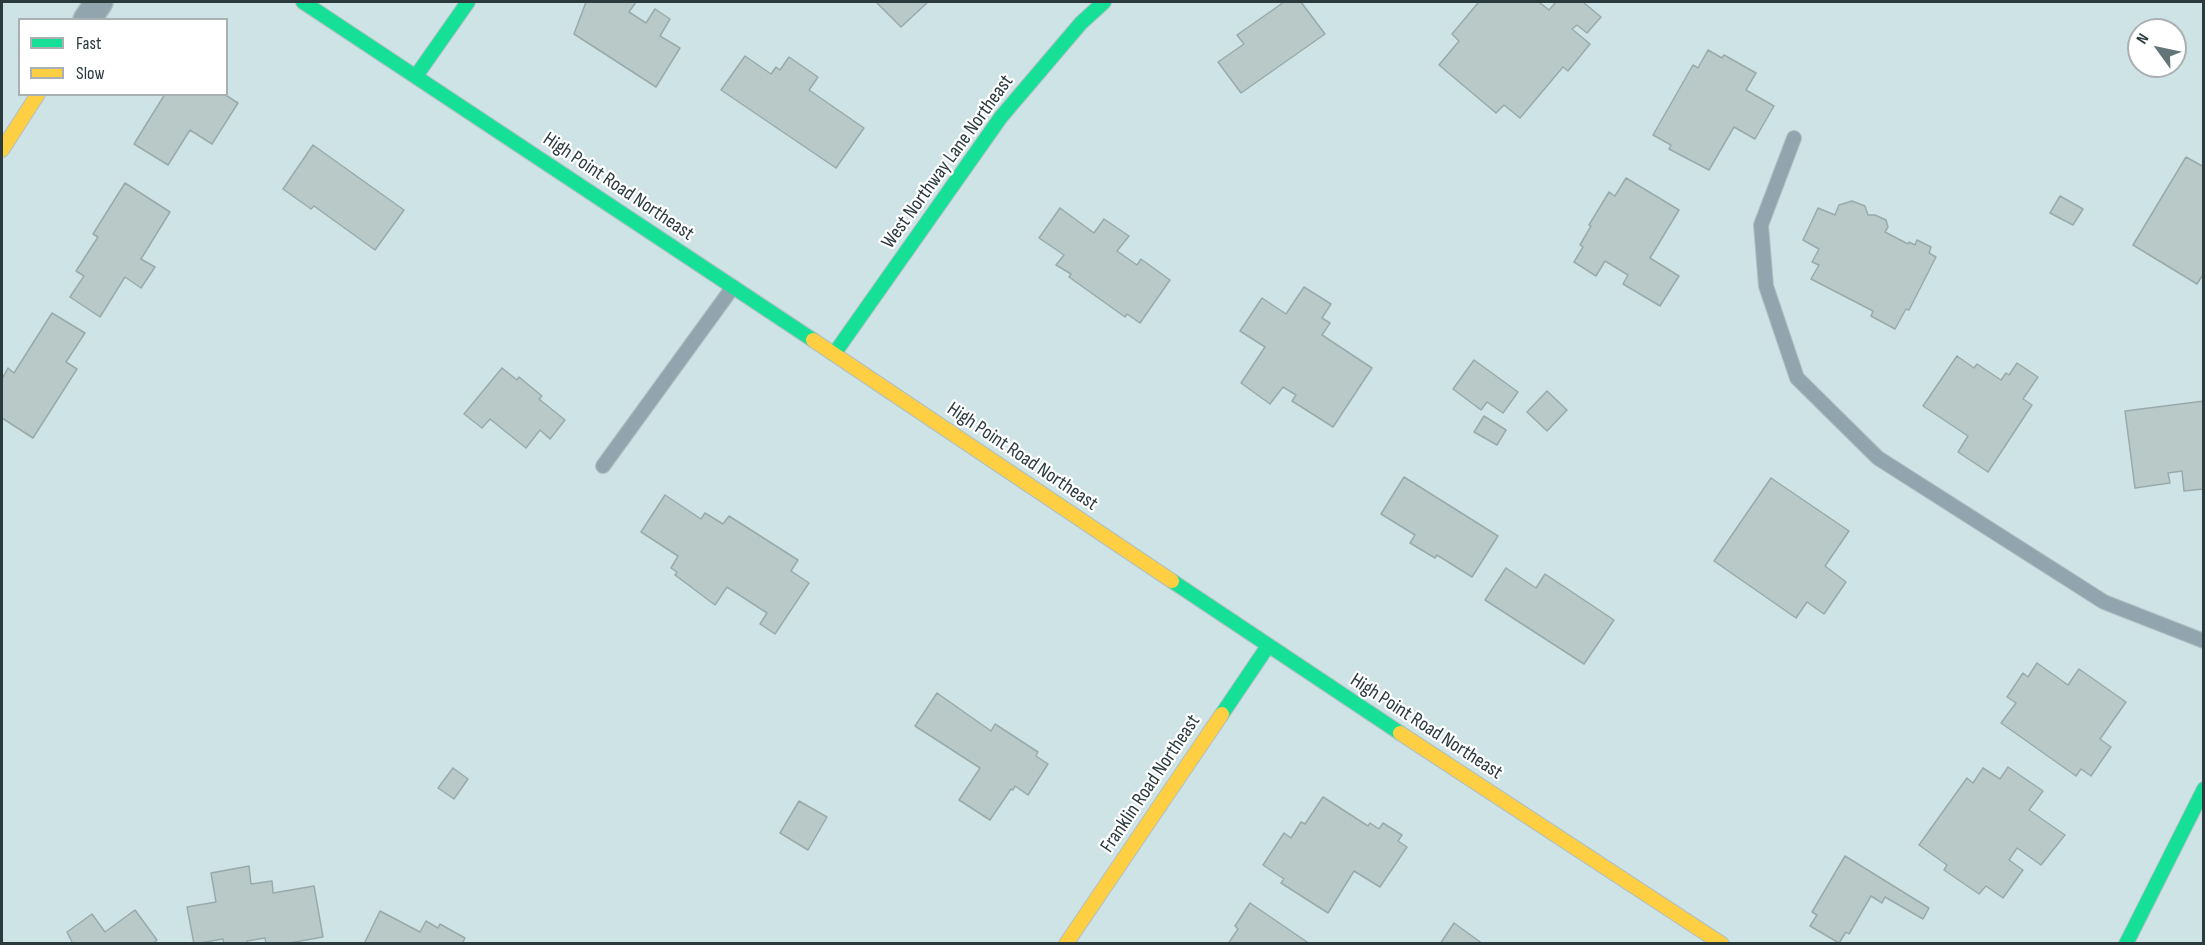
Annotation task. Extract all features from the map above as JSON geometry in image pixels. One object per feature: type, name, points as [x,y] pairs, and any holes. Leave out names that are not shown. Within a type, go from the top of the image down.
[{"type":"street","points":[[88,18],[99,2]]},
{"type":"street","name":"High Point Road Northeast","points":[[303,2],[834,354],[1268,646],[1722,944]]},
{"type":"street","points":[[416,76],[468,2]]},
{"type":"street","name":"West Northway Lane Northeast","points":[[834,354],[1001,117],[1081,23],[1104,2]]},
{"type":"street","points":[[2,150],[37,96]]},
{"type":"street","name":"Franklin Road Northeast","points":[[1066,944],[1268,646]]},
{"type":"street","points":[[2126,944],[2204,789]]},
{"type":"lane","points":[[1794,138],[1761,225],[1766,286],[1797,378],[1878,458],[2104,602],[2204,641]]},
{"type":"lane","points":[[603,466],[733,287]]},
{"type":"building","points":[[586,2],[636,2],[629,12],[646,23],[655,9],[670,19],[660,36],[680,48],[656,87],[574,34]]},
{"type":"building","points":[[876,2],[928,2],[901,27]]},
{"type":"building","points":[[1284,2],[1301,2],[1325,34],[1241,93],[1218,62],[1244,44],[1237,35]]},
{"type":"building","points":[[1476,2],[1539,2],[1549,10],[1556,2],[1583,2],[1601,17],[1587,33],[1577,25],[1572,29],[1590,44],[1568,71],[1563,67],[1520,118],[1504,105],[1496,113],[1439,65],[1459,41],[1452,34],[1478,3]]},
{"type":"building","points":[[1708,50],[1722,58],[1724,55],[1756,73],[1746,90],[1774,106],[1755,139],[1734,127],[1709,170],[1669,149],[1671,145],[1653,135],[1693,65],[1698,68]]},
{"type":"building","points":[[745,56],[771,74],[776,67],[780,70],[789,57],[818,77],[809,90],[864,128],[836,168],[721,90]]},
{"type":"building","points":[[164,96],[227,96],[238,103],[212,144],[190,130],[168,165],[134,144]]},
{"type":"building","points":[[313,145],[404,210],[375,250],[314,206],[311,209],[283,189]]},
{"type":"building","points":[[2186,157],[2204,167],[2204,273],[2197,284],[2133,245]]},
{"type":"building","points":[[1626,178],[1679,210],[1650,258],[1679,276],[1660,306],[1623,284],[1628,275],[1605,261],[1596,276],[1574,262],[1583,247],[1580,245],[1591,226],[1589,225],[1609,192],[1615,196]]},
{"type":"building","points":[[125,183],[170,212],[141,259],[155,267],[141,288],[125,277],[100,317],[70,297],[84,276],[76,271],[98,237],[93,234]]},
{"type":"building","points":[[2060,196],[2083,209],[2073,225],[2050,213]]},
{"type":"building","points":[[1852,201],[1865,206],[1868,215],[1875,215],[1886,220],[1888,227],[1885,232],[1908,244],[1909,242],[1915,245],[1917,240],[1931,247],[1929,253],[1936,257],[1909,310],[1906,309],[1895,329],[1871,316],[1873,311],[1811,279],[1819,265],[1812,262],[1819,249],[1803,240],[1818,208],[1835,215],[1839,205]]},
{"type":"building","points":[[1060,208],[1094,233],[1104,219],[1129,236],[1117,251],[1137,265],[1141,259],[1170,280],[1140,323],[1127,314],[1125,317],[1069,277],[1071,274],[1056,265],[1064,255],[1039,238]]},
{"type":"building","points":[[1304,287],[1331,304],[1322,318],[1330,323],[1322,335],[1372,368],[1333,427],[1292,401],[1296,395],[1283,387],[1270,404],[1241,383],[1265,347],[1240,331],[1262,298],[1286,314]]},
{"type":"building","points":[[52,313],[85,333],[66,362],[77,369],[33,438],[2,418],[2,379],[8,368],[14,373]]},
{"type":"building","points":[[1957,356],[1974,368],[1977,364],[2001,380],[2006,373],[2009,375],[2017,363],[2038,377],[2023,399],[2032,405],[1988,472],[1958,452],[1968,436],[1923,406]]},
{"type":"building","points":[[1474,360],[1518,392],[1503,413],[1487,402],[1481,410],[1453,389]]},
{"type":"building","points":[[502,368],[517,380],[519,377],[542,396],[539,399],[565,420],[550,439],[540,430],[526,448],[490,419],[482,428],[464,414]]},
{"type":"building","points":[[1547,391],[1567,410],[1547,431],[1527,412]]},
{"type":"building","points":[[2204,401],[2204,489],[2184,491],[2182,471],[2168,473],[2170,483],[2135,488],[2125,411]]},
{"type":"building","points":[[1484,416],[1506,430],[1497,445],[1474,432]]},
{"type":"building","points":[[1404,477],[1498,536],[1472,577],[1437,555],[1435,558],[1410,543],[1415,535],[1381,514]]},
{"type":"building","points":[[1771,478],[1849,531],[1825,566],[1846,582],[1824,614],[1807,602],[1796,618],[1714,561]]},
{"type":"building","points":[[665,495],[701,519],[705,513],[723,524],[729,516],[798,560],[791,571],[809,583],[775,634],[760,624],[767,613],[727,587],[715,605],[675,575],[677,572],[671,568],[678,556],[641,532]]},
{"type":"building","points":[[1506,568],[1536,588],[1545,574],[1614,620],[1584,664],[1485,600]]},
{"type":"building","points":[[2037,663],[2068,685],[2079,669],[2126,702],[2100,739],[2111,747],[2091,776],[2081,769],[2076,776],[2001,723],[2016,703],[2007,697],[2023,673],[2028,677]]},
{"type":"building","points":[[937,693],[991,731],[995,724],[1038,752],[1036,756],[1048,764],[1028,795],[1015,786],[990,820],[959,800],[980,768],[915,726]]},
{"type":"building","points":[[2008,767],[2043,791],[2029,810],[2065,835],[2041,865],[2017,848],[2009,860],[2023,870],[2003,898],[1986,886],[1979,894],[1944,870],[1947,865],[1919,845],[1967,778],[1973,783],[1983,768],[2000,779]]},
{"type":"building","points":[[453,768],[468,779],[454,799],[438,788]]},
{"type":"building","points":[[1323,797],[1368,826],[1370,823],[1379,829],[1383,823],[1402,835],[1398,841],[1407,847],[1380,887],[1354,871],[1328,913],[1281,883],[1284,879],[1263,865],[1284,833],[1291,838],[1301,822],[1305,824]]},
{"type":"building","points":[[799,801],[827,817],[808,850],[780,833]]},
{"type":"building","points":[[1845,856],[1929,908],[1923,919],[1885,897],[1882,903],[1871,896],[1849,934],[1846,932],[1839,943],[1810,926],[1817,915],[1812,912]]},
{"type":"building","points":[[249,866],[251,884],[272,881],[273,893],[314,886],[323,937],[284,944],[266,944],[265,938],[247,941],[248,944],[224,944],[223,939],[194,944],[187,907],[216,902],[211,873]]},
{"type":"building","points":[[1250,903],[1310,944],[1228,944],[1238,929],[1235,926]]},
{"type":"building","points":[[135,910],[157,940],[153,944],[73,944],[67,932],[92,914],[105,932]]},
{"type":"building","points":[[380,911],[420,932],[426,921],[438,928],[440,924],[465,938],[462,944],[364,944]]},
{"type":"building","points":[[1454,923],[1483,944],[1440,944]]},
{"type":"traffic: fast","points":[[303,2],[813,340]]},
{"type":"traffic: fast","points":[[416,76],[468,2]]},
{"type":"traffic: fast","points":[[834,354],[1001,117],[1081,23],[1104,2]]},
{"type":"traffic: fast","points":[[1172,581],[1400,733]]},
{"type":"traffic: fast","points":[[1222,714],[1268,646]]},
{"type":"traffic: fast","points":[[2126,944],[2204,789]]},
{"type":"traffic: slow","points":[[2,150],[37,96]]},
{"type":"traffic: slow","points":[[813,340],[1172,581]]},
{"type":"traffic: slow","points":[[1066,944],[1222,714]]},
{"type":"traffic: slow","points":[[1400,733],[1722,944]]}]
